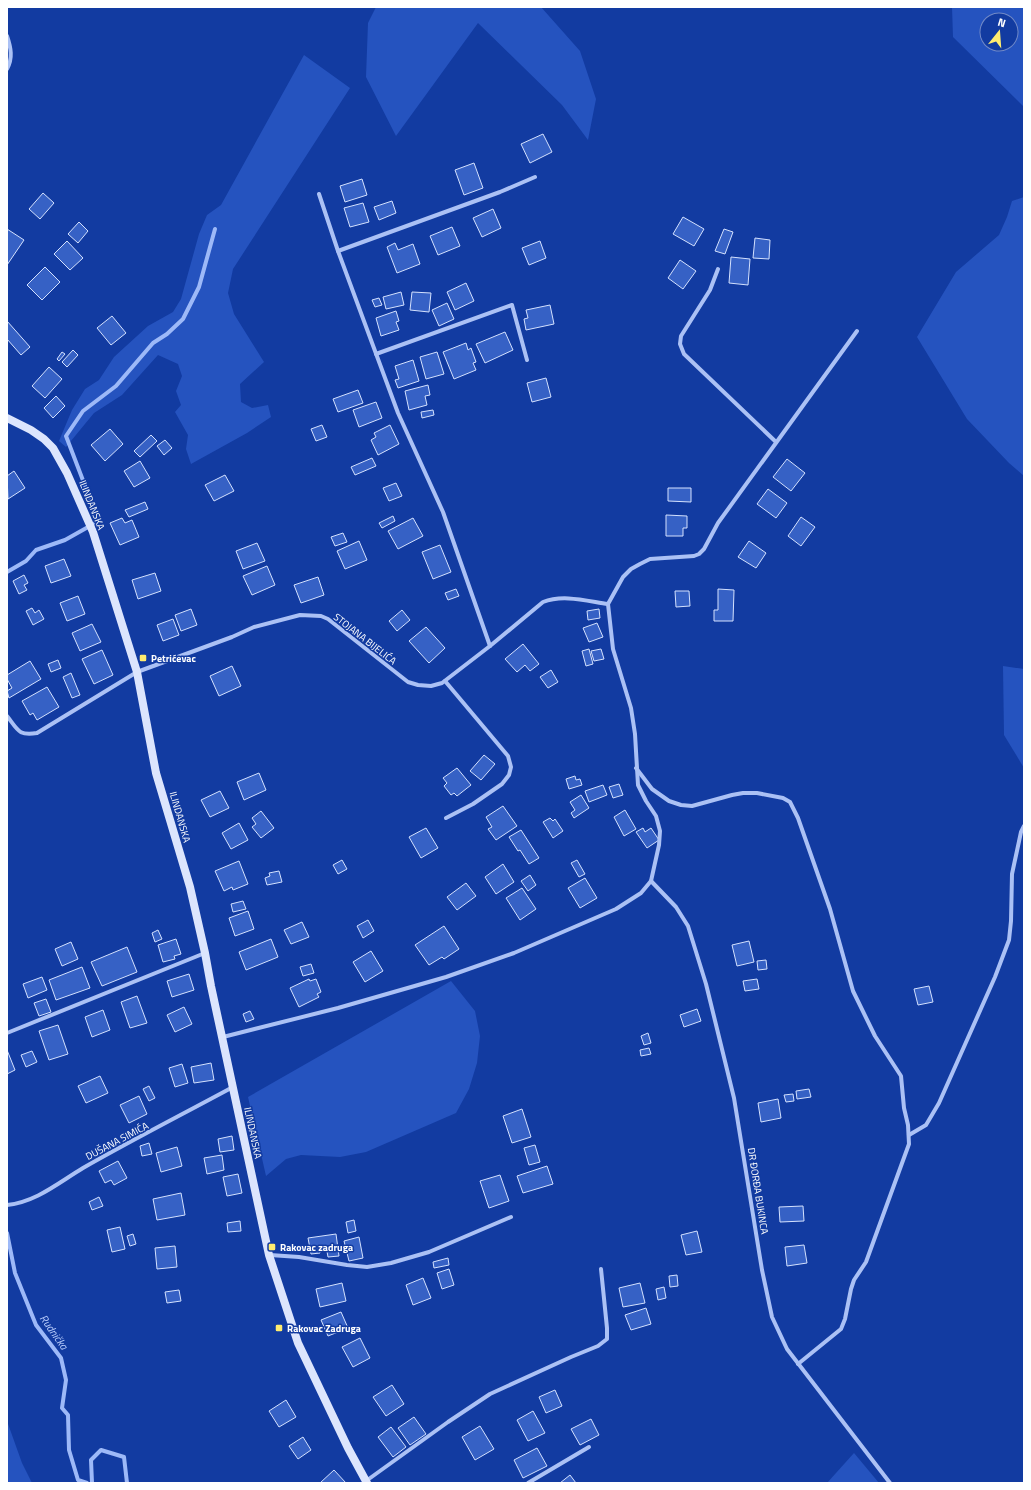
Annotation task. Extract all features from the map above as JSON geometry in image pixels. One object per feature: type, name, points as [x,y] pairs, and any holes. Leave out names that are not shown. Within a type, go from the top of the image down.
[{"type":"street","points":[[7,36],[12,53],[7,69]]},
{"type":"street","points":[[338,251],[500,192],[535,177]]},
{"type":"street","points":[[319,194],[338,251],[398,413],[443,512],[490,646]]},
{"type":"street","points":[[718,269],[710,290],[681,336],[680,344],[684,354],[776,442]]},
{"type":"street","points":[[376,354],[512,305],[527,360]]},
{"type":"street","points":[[223,1037],[338,1008],[446,977],[514,953],[616,910],[641,893],[651,881],[659,845],[660,831],[656,816],[638,785],[635,734],[631,708],[613,649],[608,604],[623,577],[640,564],[650,559],[694,556],[699,554],[704,549],[718,523],[857,331]]},
{"type":"street","name":"ILINDANSKA","points":[[7,418],[31,430],[44,439],[53,448],[68,473],[93,532],[137,672],[156,773],[190,887],[269,1255],[298,1343],[348,1448],[366,1482]]},
{"type":"street","name":"STOJANA BIJELIĆA","points":[[7,716],[22,734],[27,735],[38,733],[137,672],[232,637],[254,627],[300,615],[321,616],[335,623],[408,682],[418,685],[431,686],[445,681],[543,602],[561,598],[608,604]]},
{"type":"street","points":[[445,681],[508,756],[511,767],[509,775],[502,784],[473,804],[446,818]]},
{"type":"street","points":[[636,768],[652,789],[669,801],[681,805],[697,805],[744,793],[757,793],[783,798],[790,802],[798,818],[830,909],[853,991],[875,1036],[901,1076],[909,1144],[866,1262],[854,1280],[845,1319],[841,1329],[798,1364]]},
{"type":"street","points":[[909,1135],[926,1125],[939,1103],[995,977],[1008,940],[1011,922],[1012,874],[1021,832],[1024,826]]},
{"type":"street","name":"DR ĐORĐA BUKINCA","points":[[651,881],[684,917],[702,969],[734,1098],[762,1270],[772,1317],[786,1349],[890,1483]]},
{"type":"street","points":[[7,1033],[205,953]]},
{"type":"street","name":"DUŠANA SIMIĆA","points":[[7,1205],[38,1196],[82,1169],[233,1087]]},
{"type":"street","points":[[269,1255],[299,1257],[347,1266],[367,1266],[391,1263],[429,1252],[511,1217]]},
{"type":"street","points":[[366,1482],[448,1422],[490,1394],[598,1346],[607,1339],[601,1269]]},
{"type":"street","points":[[528,1483],[589,1447]]},
{"type":"shaded area","points":[[376,7],[541,7],[580,51],[596,99],[588,140],[562,105],[478,23],[396,136],[366,77],[368,23]]},
{"type":"shaded area","points":[[952,7],[1024,7],[1024,107],[953,37]]},
{"type":"shaded area","points":[[304,55],[350,88],[233,269],[228,293],[234,314],[264,362],[240,384],[241,402],[252,408],[268,405],[271,417],[247,433],[191,464],[186,449],[188,435],[175,412],[181,405],[176,391],[182,376],[178,364],[158,355],[122,395],[94,413],[66,447],[59,441],[72,410],[85,389],[99,380],[114,357],[148,326],[173,312],[181,299],[199,234],[207,215],[221,205]]},
{"type":"shaded area","points":[[1024,197],[1024,476],[1009,463],[967,419],[917,337],[956,272],[999,235],[1012,201]]},
{"type":"shaded area","points":[[1003,666],[1024,669],[1024,768],[1004,735]]},
{"type":"shaded area","points":[[451,981],[475,1011],[480,1036],[477,1063],[469,1089],[456,1113],[366,1152],[340,1157],[301,1155],[286,1159],[266,1176],[248,1097]]},
{"type":"shaded area","points":[[7,1421],[22,1463],[32,1483],[7,1483]]},
{"type":"shaded area","points":[[854,1453],[879,1483],[827,1483]]},
{"type":"building","points":[[543,134],[552,152],[530,163],[521,144]]},
{"type":"building","points":[[474,163],[483,188],[464,195],[455,170]]},
{"type":"building","points":[[362,179],[367,195],[345,202],[340,186]]},
{"type":"building","points":[[43,193],[54,203],[40,219],[29,209]]},
{"type":"building","points":[[392,201],[396,213],[379,220],[374,207]]},
{"type":"building","points":[[363,203],[369,222],[350,227],[344,208]]},
{"type":"building","points":[[493,209],[501,228],[482,237],[473,218]]},
{"type":"building","points":[[683,217],[704,229],[694,246],[673,234]]},
{"type":"building","points":[[79,222],[88,231],[78,243],[68,234]]},
{"type":"building","points":[[452,227],[460,246],[438,255],[430,236]]},
{"type":"building","points":[[7,229],[24,240],[7,265]]},
{"type":"building","points":[[724,229],[733,232],[725,254],[715,251]]},
{"type":"building","points":[[755,238],[770,240],[769,259],[753,258]]},
{"type":"building","points":[[67,241],[83,258],[70,270],[54,254]]},
{"type":"building","points":[[540,241],[546,258],[529,265],[522,248]]},
{"type":"building","points":[[395,243],[398,250],[413,244],[420,264],[397,273],[387,247]]},
{"type":"building","points":[[731,257],[750,259],[748,285],[729,283]]},
{"type":"building","points":[[680,260],[696,271],[683,289],[668,278]]},
{"type":"building","points":[[45,267],[60,282],[42,300],[27,285]]},
{"type":"building","points":[[466,283],[474,301],[455,310],[447,292]]},
{"type":"building","points":[[401,292],[404,305],[386,309],[383,297]]},
{"type":"building","points":[[412,292],[431,293],[429,312],[410,310]]},
{"type":"building","points":[[379,298],[382,305],[375,307],[372,300]]},
{"type":"building","points":[[447,303],[454,319],[439,326],[432,310]]},
{"type":"building","points":[[550,305],[554,324],[526,330],[524,319],[528,318],[526,310]]},
{"type":"building","points":[[396,311],[399,321],[396,322],[399,330],[381,336],[376,318]]},
{"type":"building","points":[[112,316],[126,333],[111,345],[97,328]]},
{"type":"building","points":[[7,321],[30,347],[21,355],[7,339]]},
{"type":"building","points":[[505,332],[513,350],[485,363],[476,344]]},
{"type":"building","points":[[466,343],[468,350],[471,348],[476,362],[473,363],[476,370],[454,379],[443,352]]},
{"type":"building","points":[[73,350],[78,355],[67,367],[62,362]]},
{"type":"building","points":[[62,352],[65,354],[59,361],[57,359]]},
{"type":"building","points":[[437,352],[444,374],[426,379],[420,357]]},
{"type":"building","points":[[413,360],[419,381],[398,388],[395,380],[399,379],[395,366]]},
{"type":"building","points":[[49,367],[62,379],[45,398],[32,386]]},
{"type":"building","points":[[546,378],[551,397],[532,402],[527,383]]},
{"type":"building","points":[[428,385],[430,395],[425,396],[427,405],[409,410],[405,391]]},
{"type":"building","points":[[358,390],[363,403],[338,412],[333,399]]},
{"type":"building","points":[[56,396],[65,406],[53,418],[44,408]]},
{"type":"building","points":[[376,402],[382,418],[359,427],[353,410]]},
{"type":"building","points":[[433,410],[434,415],[422,418],[421,412]]},
{"type":"building","points":[[322,425],[327,437],[316,441],[311,429]]},
{"type":"building","points":[[390,425],[399,444],[378,455],[371,440],[376,437],[374,433]]},
{"type":"building","points":[[110,429],[123,444],[105,461],[91,445]]},
{"type":"building","points":[[151,435],[157,441],[140,457],[134,451]]},
{"type":"building","points":[[165,440],[172,448],[164,455],[157,446]]},
{"type":"building","points":[[372,458],[376,466],[355,475],[351,467]]},
{"type":"building","points":[[787,459],[805,473],[791,491],[773,477]]},
{"type":"building","points":[[140,461],[150,478],[134,487],[124,471]]},
{"type":"building","points":[[14,471],[25,488],[8,499],[7,476]]},
{"type":"building","points":[[225,475],[234,491],[214,501],[205,485]]},
{"type":"building","points":[[396,483],[402,496],[389,501],[383,488]]},
{"type":"building","points":[[668,488],[691,488],[691,502],[668,501]]},
{"type":"building","points":[[768,489],[787,503],[776,518],[757,504]]},
{"type":"building","points":[[145,502],[148,509],[129,517],[125,510]]},
{"type":"building","points":[[666,515],[687,516],[687,528],[683,528],[683,536],[666,536]]},
{"type":"building","points":[[393,516],[395,521],[382,528],[379,523]]},
{"type":"building","points":[[801,517],[815,527],[801,546],[788,536]]},
{"type":"building","points":[[122,518],[125,523],[132,520],[139,537],[120,545],[110,523]]},
{"type":"building","points":[[413,518],[423,536],[398,549],[388,531]]},
{"type":"building","points":[[343,533],[347,542],[335,546],[331,537]]},
{"type":"building","points":[[359,541],[367,560],[345,569],[337,551]]},
{"type":"building","points":[[749,541],[766,553],[756,568],[738,557]]},
{"type":"building","points":[[257,543],[265,561],[243,569],[236,551]]},
{"type":"building","points":[[440,545],[451,572],[433,579],[422,552]]},
{"type":"building","points":[[64,559],[71,576],[51,583],[45,566]]},
{"type":"building","points":[[267,566],[275,585],[252,595],[243,576]]},
{"type":"building","points":[[155,573],[161,591],[138,599],[132,580]]},
{"type":"building","points":[[24,575],[28,583],[24,585],[27,590],[19,594],[13,581]]},
{"type":"building","points":[[318,577],[324,595],[301,603],[294,585]]},
{"type":"building","points":[[456,589],[459,596],[448,600],[445,593]]},
{"type":"building","points":[[718,589],[734,590],[733,621],[714,621],[714,610],[718,610]]},
{"type":"building","points":[[675,591],[689,591],[690,606],[676,607]]},
{"type":"building","points":[[78,596],[85,614],[67,621],[60,603]]},
{"type":"building","points":[[32,608],[35,613],[39,610],[44,619],[33,625],[26,611]]},
{"type":"building","points":[[191,609],[197,625],[181,631],[175,615]]},
{"type":"building","points":[[599,609],[600,618],[588,620],[587,611]]},
{"type":"building","points":[[402,610],[410,620],[397,631],[389,621]]},
{"type":"building","points":[[173,619],[179,635],[163,641],[157,625]]},
{"type":"building","points":[[597,623],[603,637],[589,642],[583,628]]},
{"type":"building","points":[[92,624],[101,642],[80,651],[72,633]]},
{"type":"building","points":[[426,627],[445,648],[429,663],[409,641]]},
{"type":"building","points":[[523,644],[539,664],[530,671],[525,665],[517,672],[505,659]]},
{"type":"building","points":[[589,649],[593,664],[586,666],[582,651]]},
{"type":"building","points":[[601,649],[604,659],[594,661],[591,651]]},
{"type":"building","points":[[102,650],[113,675],[94,684],[82,659]]},
{"type":"building","points":[[58,660],[61,668],[51,672],[48,664]]},
{"type":"building","points":[[30,661],[41,679],[9,698],[7,691],[12,688],[7,679],[7,675]]},
{"type":"building","points":[[232,666],[241,686],[219,696],[210,676]]},
{"type":"building","points":[[551,670],[558,682],[548,688],[540,677]]},
{"type":"building","points":[[71,673],[80,695],[72,698],[63,677]]},
{"type":"building","points":[[47,687],[59,707],[37,720],[33,713],[30,715],[22,701]]},
{"type":"building","points":[[484,755],[495,764],[481,780],[470,771]]},
{"type":"building","points":[[457,768],[471,785],[457,796],[454,793],[451,795],[444,786],[447,783],[443,778]]},
{"type":"building","points":[[259,773],[266,790],[244,800],[237,782]]},
{"type":"building","points":[[575,776],[576,780],[580,779],[582,785],[569,789],[566,779]]},
{"type":"building","points":[[619,784],[623,795],[613,798],[609,787]]},
{"type":"building","points":[[603,785],[607,795],[589,802],[585,791]]},
{"type":"building","points":[[220,791],[229,808],[210,817],[201,800]]},
{"type":"building","points":[[581,795],[589,808],[574,818],[571,813],[575,810],[570,802]]},
{"type":"building","points":[[503,806],[517,826],[496,840],[488,829],[492,827],[486,817]]},
{"type":"building","points":[[625,810],[636,829],[624,836],[614,817]]},
{"type":"building","points":[[261,811],[274,828],[261,838],[252,827],[256,824],[252,818]]},
{"type":"building","points":[[550,818],[553,821],[555,819],[563,831],[553,838],[543,822]]},
{"type":"building","points":[[239,823],[248,840],[231,849],[222,833]]},
{"type":"building","points":[[426,828],[438,848],[421,858],[409,837]]},
{"type":"building","points":[[643,828],[645,832],[651,828],[659,840],[647,848],[636,832]]},
{"type":"building","points":[[521,830],[539,858],[529,864],[509,837]]},
{"type":"building","points":[[342,860],[347,869],[338,874],[333,865]]},
{"type":"building","points":[[577,860],[585,874],[579,877],[571,863]]},
{"type":"building","points":[[239,861],[248,884],[233,890],[232,887],[224,891],[215,871]]},
{"type":"building","points":[[503,864],[514,882],[496,894],[485,877]]},
{"type":"building","points":[[279,871],[282,882],[267,885],[265,878],[270,876],[269,873]]},
{"type":"building","points":[[530,875],[536,885],[528,891],[521,881]]},
{"type":"building","points":[[585,878],[597,898],[580,908],[568,888]]},
{"type":"building","points":[[466,883],[476,896],[457,910],[447,897]]},
{"type":"building","points":[[522,888],[536,909],[520,920],[506,898]]},
{"type":"building","points":[[243,901],[246,909],[233,912],[231,904]]},
{"type":"building","points":[[248,911],[254,929],[235,936],[229,918]]},
{"type":"building","points":[[368,920],[374,931],[363,938],[357,926]]},
{"type":"building","points":[[302,922],[309,937],[291,944],[284,930]]},
{"type":"building","points":[[444,926],[459,949],[444,959],[442,957],[429,965],[415,945]]},
{"type":"building","points":[[158,930],[162,939],[155,942],[152,933]]},
{"type":"building","points":[[176,939],[181,954],[174,956],[175,959],[163,962],[158,945]]},
{"type":"building","points":[[271,939],[278,957],[246,970],[239,952]]},
{"type":"building","points":[[749,941],[754,962],[737,966],[732,945]]},
{"type":"building","points":[[71,942],[78,959],[62,966],[55,949]]},
{"type":"building","points":[[127,947],[137,972],[102,986],[91,962]]},
{"type":"building","points":[[371,951],[383,971],[365,982],[353,962]]},
{"type":"building","points":[[766,960],[767,969],[758,970],[757,961]]},
{"type":"building","points":[[311,964],[314,973],[303,976],[300,967]]},
{"type":"building","points":[[82,967],[90,988],[56,1000],[49,980]]},
{"type":"building","points":[[189,974],[194,990],[172,997],[167,981]]},
{"type":"building","points":[[42,977],[47,990],[28,998],[23,984]]},
{"type":"building","points":[[309,979],[310,981],[316,979],[321,992],[317,994],[319,997],[299,1007],[290,988]]},
{"type":"building","points":[[757,979],[759,989],[745,991],[743,981]]},
{"type":"building","points":[[929,986],[933,1002],[918,1005],[914,989]]},
{"type":"building","points":[[137,996],[147,1023],[130,1028],[121,1002]]},
{"type":"building","points":[[46,999],[51,1012],[39,1016],[34,1003]]},
{"type":"building","points":[[184,1007],[192,1024],[175,1032],[167,1015]]},
{"type":"building","points":[[697,1009],[701,1021],[684,1027],[680,1015]]},
{"type":"building","points":[[103,1010],[110,1030],[92,1037],[85,1017]]},
{"type":"building","points":[[250,1011],[254,1019],[246,1022],[243,1014]]},
{"type":"building","points":[[58,1025],[68,1054],[49,1060],[39,1031]]},
{"type":"building","points":[[648,1033],[651,1043],[644,1045],[641,1036]]},
{"type":"building","points":[[649,1048],[651,1054],[641,1056],[640,1050]]},
{"type":"building","points":[[7,1050],[15,1070],[7,1074]]},
{"type":"building","points":[[32,1051],[37,1062],[26,1067],[21,1055]]},
{"type":"building","points":[[211,1063],[214,1080],[194,1083],[191,1067]]},
{"type":"building","points":[[182,1064],[188,1083],[175,1087],[169,1068]]},
{"type":"building","points":[[100,1076],[108,1093],[86,1103],[78,1086]]},
{"type":"building","points":[[149,1086],[155,1098],[149,1101],[143,1089]]},
{"type":"building","points":[[809,1089],[811,1097],[797,1099],[796,1091]]},
{"type":"building","points":[[793,1094],[794,1101],[786,1102],[784,1095]]},
{"type":"building","points":[[139,1096],[147,1114],[129,1123],[120,1105]]},
{"type":"building","points":[[778,1099],[781,1118],[761,1122],[758,1103]]},
{"type":"building","points":[[522,1109],[531,1137],[512,1143],[503,1116]]},
{"type":"building","points":[[232,1136],[234,1150],[220,1152],[218,1139]]},
{"type":"building","points":[[149,1143],[152,1154],[142,1156],[140,1146]]},
{"type":"building","points":[[535,1145],[540,1162],[529,1165],[524,1148]]},
{"type":"building","points":[[177,1147],[182,1166],[161,1172],[156,1153]]},
{"type":"building","points":[[222,1155],[224,1170],[207,1174],[204,1158]]},
{"type":"building","points":[[118,1161],[127,1178],[114,1185],[111,1180],[105,1183],[99,1171]]},
{"type":"building","points":[[547,1166],[553,1184],[523,1193],[517,1176]]},
{"type":"building","points":[[238,1174],[242,1193],[227,1196],[223,1177]]},
{"type":"building","points":[[500,1175],[509,1201],[489,1208],[480,1181]]},
{"type":"building","points":[[181,1193],[185,1215],[157,1220],[153,1199]]},
{"type":"building","points":[[99,1197],[103,1206],[92,1210],[89,1202]]},
{"type":"building","points":[[803,1206],[804,1221],[780,1222],[779,1207]]},
{"type":"building","points":[[354,1220],[356,1231],[348,1233],[346,1222]]},
{"type":"building","points":[[240,1221],[241,1231],[228,1232],[227,1223]]},
{"type":"building","points":[[120,1227],[125,1249],[112,1252],[107,1230]]},
{"type":"building","points":[[697,1231],[702,1252],[686,1255],[681,1235]]},
{"type":"building","points":[[133,1234],[136,1244],[130,1246],[127,1236]]},
{"type":"building","points":[[336,1234],[339,1256],[328,1257],[326,1246],[319,1247],[320,1253],[311,1254],[308,1238]]},
{"type":"building","points":[[359,1237],[363,1258],[349,1261],[344,1241]]},
{"type":"building","points":[[804,1245],[807,1263],[787,1266],[785,1247]]},
{"type":"building","points":[[175,1246],[177,1267],[157,1269],[155,1248]]},
{"type":"building","points":[[448,1258],[449,1265],[434,1268],[433,1262]]},
{"type":"building","points":[[449,1269],[454,1285],[442,1289],[437,1273]]},
{"type":"building","points":[[677,1275],[678,1286],[670,1287],[669,1276]]},
{"type":"building","points":[[423,1278],[431,1298],[413,1305],[406,1285]]},
{"type":"building","points":[[342,1283],[346,1301],[320,1307],[316,1289]]},
{"type":"building","points":[[640,1283],[645,1303],[623,1307],[619,1288]]},
{"type":"building","points":[[664,1287],[666,1298],[658,1300],[656,1289]]},
{"type":"building","points":[[179,1290],[181,1301],[167,1303],[165,1292]]},
{"type":"building","points":[[646,1308],[651,1324],[631,1330],[625,1315]]},
{"type":"building","points":[[341,1312],[348,1328],[328,1336],[321,1320]]},
{"type":"building","points":[[360,1338],[370,1358],[353,1367],[342,1347]]},
{"type":"building","points":[[392,1385],[404,1404],[386,1416],[373,1397]]},
{"type":"building","points":[[555,1390],[562,1406],[546,1413],[539,1397]]},
{"type":"building","points":[[286,1400],[296,1417],[279,1427],[269,1411]]},
{"type":"building","points":[[533,1411],[545,1433],[528,1441],[517,1420]]},
{"type":"building","points":[[414,1417],[426,1434],[410,1445],[398,1428]]},
{"type":"building","points":[[591,1419],[599,1435],[580,1445],[571,1429]]},
{"type":"building","points":[[480,1426],[494,1449],[475,1460],[462,1437]]},
{"type":"building","points":[[391,1427],[406,1447],[393,1457],[378,1437]]},
{"type":"building","points":[[303,1437],[311,1450],[298,1459],[289,1446]]},
{"type":"building","points":[[537,1448],[547,1466],[523,1478],[514,1460]]},
{"type":"building","points":[[334,1470],[346,1483],[320,1483]]},
{"type":"building","points":[[570,1475],[576,1483],[560,1483]]},
{"type":"waterway","points":[[7,572],[26,561],[36,550],[65,540],[97,522],[97,517],[66,436],[83,411],[116,386],[153,343],[167,334],[183,319],[199,287],[215,229]]},
{"type":"waterway","name":"Rudnička","points":[[7,1233],[15,1273],[36,1325],[61,1358],[66,1380],[62,1408],[68,1415],[69,1450],[78,1480],[87,1483]]},
{"type":"waterway","name":"Rudnička","points":[[92,1483],[91,1460],[101,1450],[124,1457],[127,1483]]},
{"type":"place","name":"Petrićevac","points":[[143,658]]},
{"type":"place","name":"Rakovac zadruga","points":[[272,1247]]},
{"type":"place","name":"Rakovac Zadruga","points":[[279,1328]]}]
